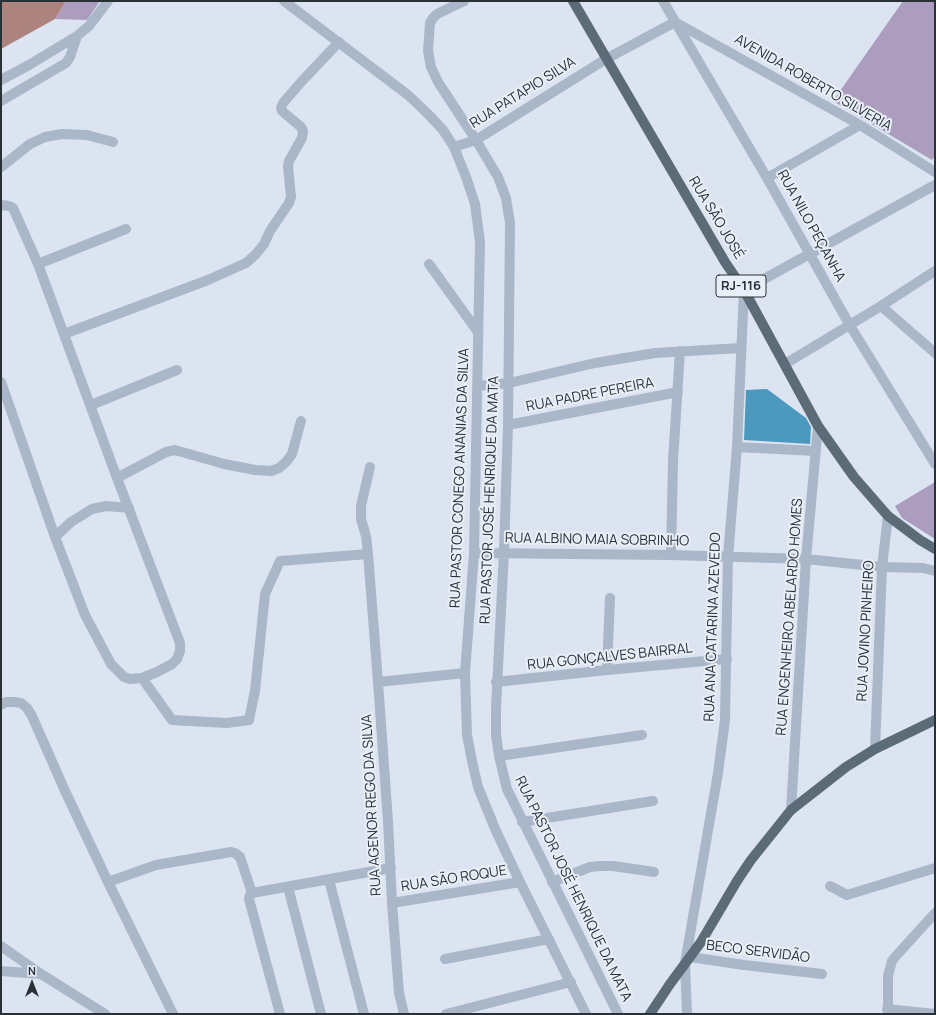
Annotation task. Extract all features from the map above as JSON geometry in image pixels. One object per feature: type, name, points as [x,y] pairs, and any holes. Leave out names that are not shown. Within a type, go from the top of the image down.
[{"type":"main road","name":"RUA SÃO JOSÉ","points":[[573,1],[725,262],[744,290],[818,426],[854,477],[888,516],[920,540],[935,549]]},
{"type":"main road","points":[[650,1014],[701,942],[748,865],[791,810],[846,767],[875,748],[935,720]]},
{"type":"street","points":[[1,80],[77,36],[90,26],[108,1]]},
{"type":"street","name":"RUA PASTOR CONEGO ANANIAS DA SILVA","points":[[284,1],[408,95],[443,130],[454,147],[475,204],[480,242],[478,386],[474,553],[465,673],[467,735],[478,787],[496,831],[586,1014]]},
{"type":"street","name":"RUA PASTOR JOSÉ HENRIQUE DA MATA","points":[[464,1],[437,14],[433,18],[430,23],[428,50],[431,67],[438,82],[498,177],[506,198],[509,217],[508,425],[504,552],[496,682],[496,735],[499,756],[507,789],[522,822],[618,1014]]},
{"type":"street","name":"RUA NILO PEÇANHA","points":[[663,1],[811,254],[849,324],[935,463]]},
{"type":"street","name":"RUA PATAPIO SILVA","points":[[454,147],[476,140],[606,59],[676,22]]},
{"type":"street","name":"AVENIDA ROBERTO SILVERIA","points":[[676,22],[860,125],[935,172]]},
{"type":"street","points":[[1,101],[66,63],[70,57],[77,36]]},
{"type":"street","points":[[64,334],[208,280],[246,262],[256,254],[264,244],[270,231],[289,203],[291,197],[288,166],[289,161],[302,138],[303,131],[301,127],[282,112],[281,108],[283,103],[302,81],[339,42]]},
{"type":"street","points":[[767,178],[860,125]]},
{"type":"street","points":[[1,167],[30,144],[45,137],[62,134],[87,135],[113,142]]},
{"type":"street","points":[[744,290],[935,185]]},
{"type":"street","points":[[1,205],[13,208],[38,264],[180,643],[178,659],[172,664],[142,678],[130,679],[124,677],[111,664],[85,615],[55,537],[1,382]]},
{"type":"street","points":[[38,264],[126,229]]},
{"type":"street","points":[[429,264],[478,332]]},
{"type":"street","points":[[784,364],[881,306],[935,271]]},
{"type":"street","name":"RUA ANA CATARINA AZEVEDO","points":[[687,1014],[688,960],[725,720],[728,557],[737,447],[744,290]]},
{"type":"street","points":[[881,306],[935,353]]},
{"type":"street","points":[[478,386],[509,383],[595,363],[655,353],[741,348]]},
{"type":"street","points":[[671,555],[673,461],[680,351]]},
{"type":"street","points":[[91,405],[176,370]]},
{"type":"street","name":"RUA PADRE PEREIRA","points":[[508,425],[678,392]]},
{"type":"street","points":[[117,478],[166,452],[175,450],[224,464],[255,470],[271,471],[279,468],[292,454],[301,421]]},
{"type":"street","name":"RUA ENGENHEIRO ABELARDO HOMES","points":[[791,810],[806,559],[818,426]]},
{"type":"street","points":[[737,447],[816,451]]},
{"type":"street","name":"RUA AGENOR REGO DA SILVA","points":[[370,467],[361,506],[361,519],[366,536],[368,554],[388,821],[392,904],[399,993],[404,1014]]},
{"type":"street","points":[[55,537],[71,522],[92,509],[106,506],[129,508]]},
{"type":"street","name":"RUA JOVINO PINHEIRO","points":[[875,748],[882,567],[888,516]]},
{"type":"street","name":"RUA ALBINO MAIA SOBRINHO","points":[[474,553],[504,552],[583,555],[671,555],[806,559],[882,567],[923,568],[935,571]]},
{"type":"street","points":[[142,678],[172,720],[227,723],[249,720],[255,691],[264,594],[280,561],[368,554]]},
{"type":"street","points":[[607,670],[610,598]]},
{"type":"street","name":"RUA GONÇALVES BAIRRAL","points":[[496,682],[607,670],[727,660]]},
{"type":"street","points":[[378,682],[465,673]]},
{"type":"street","points":[[1,705],[6,702],[14,702],[27,708],[108,882],[173,1014]]},
{"type":"street","points":[[499,756],[642,735]]},
{"type":"street","points":[[522,822],[653,801]]},
{"type":"street","points":[[108,882],[156,864],[230,852],[235,853],[240,857],[252,894],[249,899],[280,1014]]},
{"type":"street","points":[[552,882],[590,867],[600,866],[613,866],[654,872]]},
{"type":"street","points":[[252,894],[390,868]]},
{"type":"street","points":[[830,886],[847,895],[935,868]]},
{"type":"street","points":[[329,880],[364,1014]]},
{"type":"street","name":"RUA SÃO ROQUE","points":[[392,904],[520,882]]},
{"type":"street","points":[[288,887],[321,1014]]},
{"type":"street","points":[[935,912],[892,961],[888,976],[888,1011],[935,1014]]},
{"type":"street","points":[[446,959],[549,939]]},
{"type":"street","points":[[1,946],[41,974],[106,1014]]},
{"type":"street","name":"BECO SERVIDÃO","points":[[688,960],[730,963],[822,974]]},
{"type":"street","points":[[1,971],[41,974]]},
{"type":"street","points":[[446,1014],[571,982]]},
{"type":"shaded area","points":[[1,1],[66,1],[55,19],[1,49]]},
{"type":"shaded area","points":[[66,1],[100,1],[87,20],[55,19]]},
{"type":"shaded area","points":[[903,1],[935,1],[935,156],[932,160],[833,101]]},
{"type":"shaded area","points":[[935,482],[935,539],[902,518],[895,506]]},
{"type":"building","points":[[767,389],[806,418],[811,427],[810,444],[744,440],[746,390]]}]
